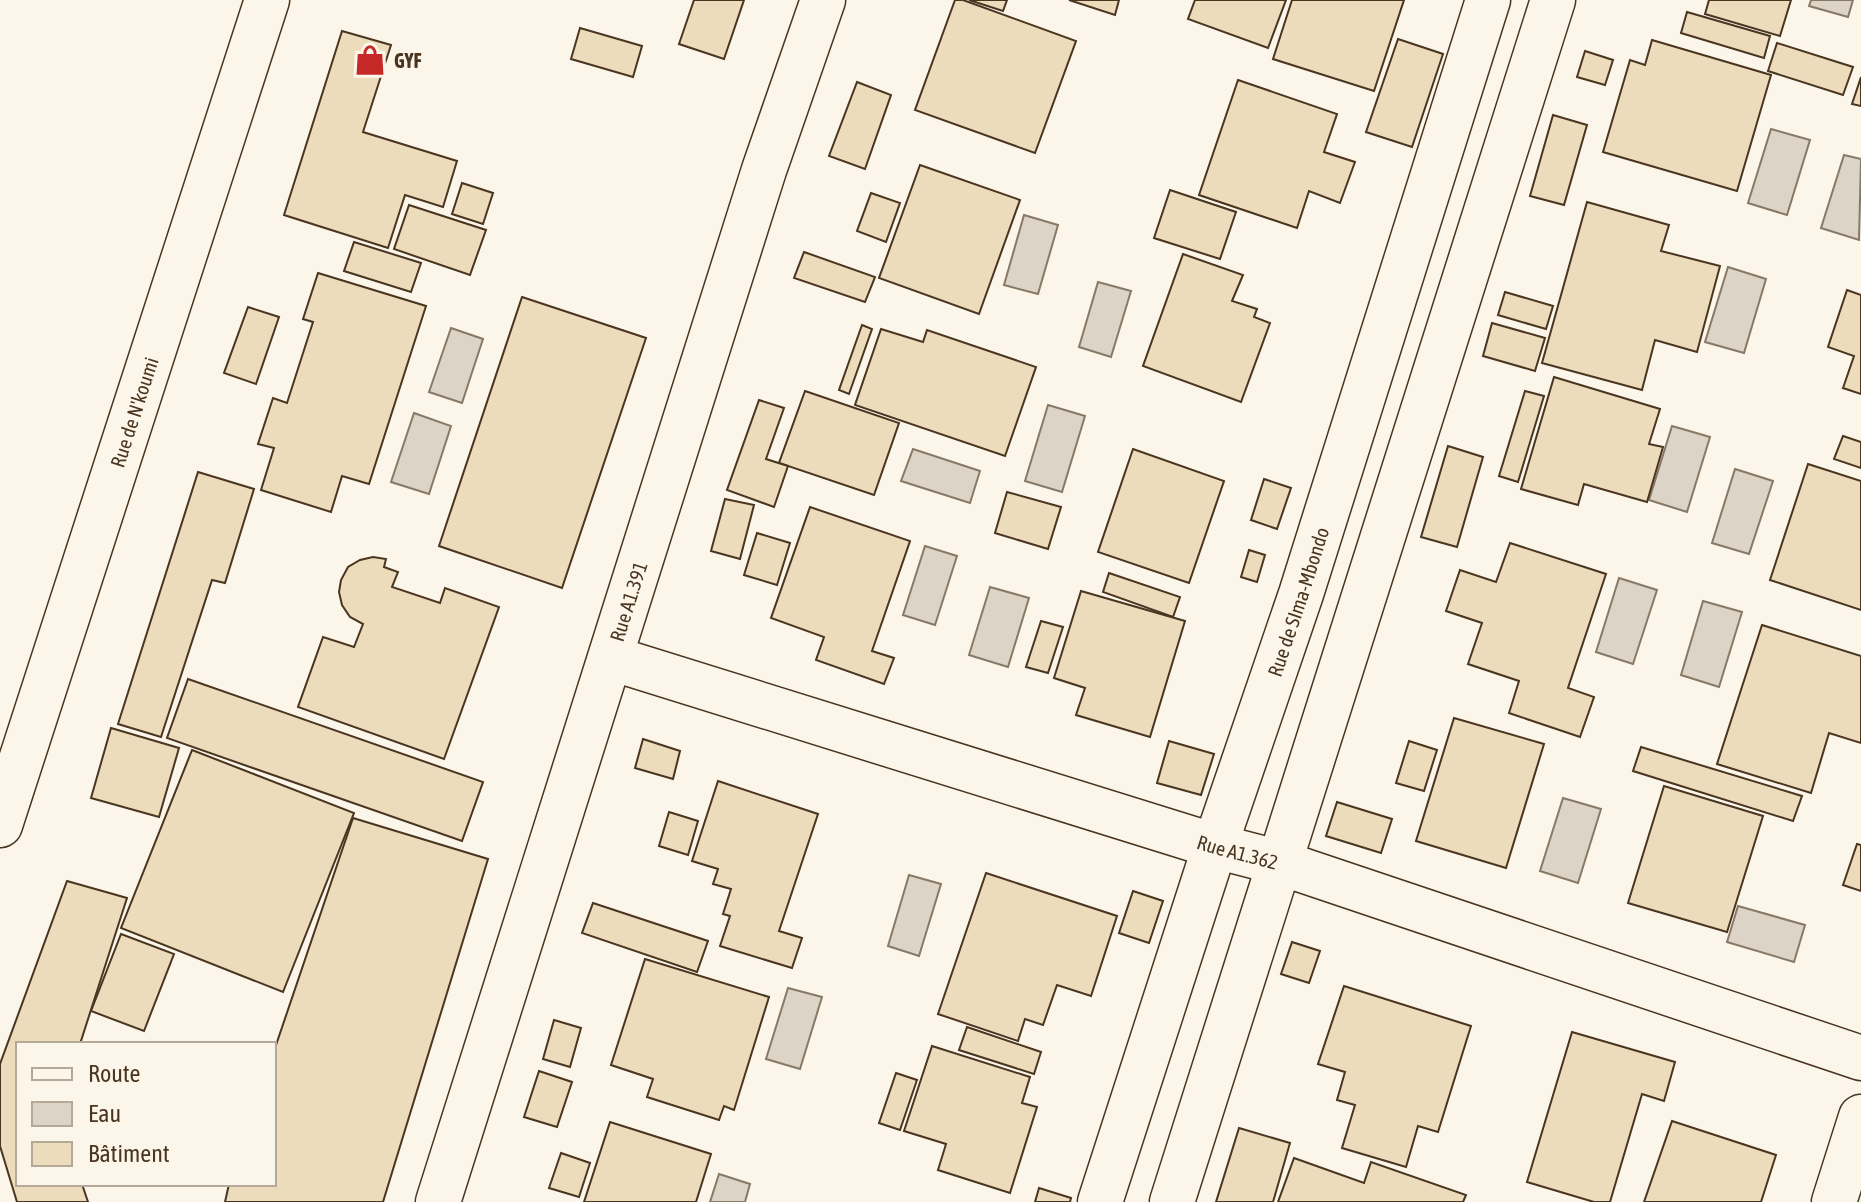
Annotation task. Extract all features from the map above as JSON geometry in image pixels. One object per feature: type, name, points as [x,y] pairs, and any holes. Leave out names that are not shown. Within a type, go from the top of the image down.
[{"type":"street","name":"Rue de N'koumi","points":[[0,825],[267,0]]},
{"type":"street","name":"Rue A1.391","points":[[438,1202],[764,170],[823,0]]},
{"type":"street","name":"Rue de SIma-Mbondo","points":[[1100,1202],[1215,846],[1301,594],[1488,0]]},
{"type":"street","points":[[1172,1202],[1553,0]]},
{"type":"street","name":"Rue A1.362","points":[[611,658],[1215,846],[1281,863],[1861,1058]]},
{"type":"street","points":[[1834,1202],[1861,1117]]},
{"type":"water","points":[[1811,0],[1853,0],[1848,17],[1809,6]]},
{"type":"water","points":[[1771,129],[1810,140],[1787,215],[1748,203]]},
{"type":"water","points":[[1844,155],[1861,159],[1859,240],[1821,228]]},
{"type":"water","points":[[1024,215],[1058,225],[1038,294],[1004,285]]},
{"type":"water","points":[[1728,267],[1766,279],[1744,353],[1705,342]]},
{"type":"water","points":[[1098,282],[1131,291],[1111,357],[1079,347]]},
{"type":"water","points":[[451,328],[483,339],[462,403],[429,392]]},
{"type":"water","points":[[1048,405],[1085,416],[1062,492],[1025,481]]},
{"type":"water","points":[[414,413],[451,426],[429,494],[391,482]]},
{"type":"water","points":[[1672,426],[1710,437],[1687,512],[1649,500]]},
{"type":"water","points":[[913,449],[980,471],[970,503],[901,481]]},
{"type":"water","points":[[1735,469],[1773,481],[1749,554],[1712,543]]},
{"type":"water","points":[[925,546],[957,556],[935,625],[903,615]]},
{"type":"water","points":[[1619,578],[1657,590],[1633,664],[1596,652]]},
{"type":"water","points":[[990,587],[1029,598],[1008,667],[969,655]]},
{"type":"water","points":[[1703,601],[1742,612],[1719,687],[1681,675]]},
{"type":"water","points":[[1563,798],[1601,809],[1578,883],[1540,871]]},
{"type":"water","points":[[909,875],[941,884],[919,956],[888,946]]},
{"type":"water","points":[[1738,906],[1805,925],[1794,962],[1727,942]]},
{"type":"water","points":[[788,988],[822,997],[800,1069],[766,1059]]},
{"type":"water","points":[[719,1174],[750,1184],[745,1202],[710,1202]]},
{"type":"building","points":[[694,0],[744,0],[724,59],[679,44]]},
{"type":"building","points":[[955,0],[963,0],[1076,41],[1035,153],[915,110]]},
{"type":"building","points":[[969,0],[1007,0],[1003,11]]},
{"type":"building","points":[[1069,0],[1119,0],[1115,15]]},
{"type":"building","points":[[1195,0],[1286,0],[1268,48],[1188,19]]},
{"type":"building","points":[[1292,0],[1404,0],[1374,91],[1273,59]]},
{"type":"building","points":[[1709,0],[1791,0],[1780,36],[1705,14]]},
{"type":"building","points":[[1687,12],[1770,36],[1764,58],[1681,33]]},
{"type":"building","points":[[580,28],[642,46],[633,77],[571,59]]},
{"type":"building","points":[[342,31],[391,45],[363,132],[457,161],[443,207],[405,195],[388,248],[284,215]]},
{"type":"building","points":[[1398,39],[1443,54],[1412,147],[1366,132]]},
{"type":"building","points":[[1652,40],[1771,75],[1737,191],[1603,152],[1630,60],[1645,65]]},
{"type":"building","points":[[1777,43],[1853,67],[1843,95],[1768,71]]},
{"type":"building","points":[[1585,51],[1613,60],[1605,85],[1577,77]]},
{"type":"building","points":[[1861,77],[1861,106],[1852,104]]},
{"type":"building","points":[[1238,80],[1337,114],[1324,152],[1355,162],[1340,203],[1309,191],[1297,228],[1199,195]]},
{"type":"building","points":[[857,82],[891,95],[865,169],[829,156]]},
{"type":"building","points":[[1553,115],[1587,125],[1564,205],[1530,196]]},
{"type":"building","points":[[920,165],[1020,200],[979,314],[879,278]]},
{"type":"building","points":[[462,183],[493,193],[483,224],[452,214]]},
{"type":"building","points":[[1170,190],[1236,212],[1220,259],[1154,238]]},
{"type":"building","points":[[871,193],[900,203],[886,242],[857,231]]},
{"type":"building","points":[[1587,202],[1669,225],[1661,251],[1720,266],[1697,352],[1655,340],[1642,390],[1542,363]]},
{"type":"building","points":[[409,205],[486,230],[470,275],[394,249]]},
{"type":"building","points":[[354,242],[421,263],[411,292],[344,271]]},
{"type":"building","points":[[804,252],[875,277],[865,302],[794,278]]},
{"type":"building","points":[[1183,254],[1243,275],[1232,301],[1257,309],[1254,317],[1270,323],[1241,402],[1143,366]]},
{"type":"building","points":[[318,273],[426,306],[369,484],[342,476],[331,512],[261,490],[274,448],[258,444],[273,398],[287,403],[313,322],[303,319]]},
{"type":"building","points":[[1847,290],[1861,295],[1861,394],[1843,388],[1854,356],[1828,347]]},
{"type":"building","points":[[1505,292],[1553,306],[1546,329],[1498,315]]},
{"type":"building","points":[[522,297],[646,338],[562,588],[439,546]]},
{"type":"building","points":[[248,307],[279,317],[256,384],[224,373]]},
{"type":"building","points":[[1492,323],[1545,338],[1535,371],[1483,356]]},
{"type":"building","points":[[862,325],[872,329],[849,394],[839,390]]},
{"type":"building","points":[[881,329],[923,342],[927,330],[1036,367],[1005,456],[855,405]]},
{"type":"building","points":[[1554,377],[1660,409],[1649,444],[1663,447],[1647,502],[1584,484],[1578,505],[1521,489]]},
{"type":"building","points":[[805,391],[899,423],[874,495],[779,463]]},
{"type":"building","points":[[1525,391],[1544,396],[1518,482],[1499,476]]},
{"type":"building","points":[[759,400],[784,408],[766,459],[788,466],[774,507],[727,490]]},
{"type":"building","points":[[1843,436],[1861,442],[1861,468],[1834,459]]},
{"type":"building","points":[[1448,446],[1483,457],[1457,547],[1421,537]]},
{"type":"building","points":[[1133,449],[1224,481],[1189,583],[1098,552]]},
{"type":"building","points":[[1808,464],[1861,481],[1861,610],[1770,580]]},
{"type":"building","points":[[198,472],[254,489],[225,583],[212,580],[161,737],[118,724]]},
{"type":"building","points":[[1264,479],[1291,488],[1277,529],[1251,520]]},
{"type":"building","points":[[1007,492],[1061,507],[1048,549],[995,533]]},
{"type":"building","points":[[725,499],[754,505],[740,559],[711,551]]},
{"type":"building","points":[[810,507],[910,541],[872,651],[894,658],[884,684],[816,660],[824,637],[771,618]]},
{"type":"building","points":[[757,533],[790,543],[777,585],[744,575]]},
{"type":"building","points":[[1510,543],[1606,574],[1568,688],[1594,697],[1580,737],[1509,713],[1519,681],[1468,664],[1482,623],[1446,611],[1460,570],[1496,582]]},
{"type":"building","points":[[1249,550],[1265,555],[1257,582],[1241,577]]},
{"type":"building","points":[[373,557],[386,559],[384,567],[398,572],[392,587],[440,603],[445,588],[499,607],[444,759],[298,707],[323,637],[354,647],[363,624],[350,617],[342,605],[339,592],[341,580],[348,567]]},
{"type":"building","points":[[1109,573],[1180,597],[1173,617],[1103,592]]},
{"type":"building","points":[[1081,591],[1185,621],[1150,737],[1076,715],[1085,688],[1054,678]]},
{"type":"building","points":[[1041,621],[1063,627],[1048,673],[1026,667]]},
{"type":"building","points":[[1762,625],[1861,656],[1861,743],[1829,733],[1811,793],[1717,764]]},
{"type":"building","points":[[188,679],[483,782],[462,841],[167,738]]},
{"type":"building","points":[[1454,718],[1544,744],[1506,868],[1416,841]]},
{"type":"building","points":[[111,728],[179,748],[159,817],[91,798]]},
{"type":"building","points":[[643,739],[680,751],[673,779],[635,768]]},
{"type":"building","points":[[1169,741],[1214,754],[1201,795],[1157,783]]},
{"type":"building","points":[[1409,741],[1437,750],[1424,791],[1396,783]]},
{"type":"building","points":[[1641,747],[1802,796],[1793,821],[1633,771]]},
{"type":"building","points":[[192,750],[354,813],[283,992],[121,928]]},
{"type":"building","points":[[718,781],[818,814],[779,931],[802,938],[792,968],[720,946],[730,916],[723,914],[731,889],[713,884],[718,869],[692,861]]},
{"type":"building","points":[[1664,786],[1763,816],[1727,932],[1628,903]]},
{"type":"building","points":[[1337,802],[1392,819],[1381,853],[1326,836]]},
{"type":"building","points":[[669,812],[698,821],[688,855],[659,846]]},
{"type":"building","points":[[353,818],[488,859],[383,1202],[225,1202],[229,1186],[276,1186],[276,1045]]},
{"type":"building","points":[[1857,844],[1861,845],[1861,891],[1843,885]]},
{"type":"building","points":[[986,873],[1117,916],[1091,996],[1057,985],[1043,1025],[1025,1019],[1018,1041],[938,1014]]},
{"type":"building","points":[[67,881],[127,898],[81,1042],[16,1042],[16,1186],[83,1186],[88,1202],[17,1202],[0,1146],[0,1064]]},
{"type":"building","points":[[1133,891],[1163,901],[1149,943],[1119,933]]},
{"type":"building","points":[[593,903],[708,941],[697,972],[582,933]]},
{"type":"building","points":[[121,934],[174,954],[144,1031],[91,1011]]},
{"type":"building","points":[[1292,942],[1320,951],[1309,983],[1281,974]]},
{"type":"building","points":[[645,959],[769,997],[734,1110],[724,1106],[719,1120],[647,1097],[653,1079],[611,1065]]},
{"type":"building","points":[[1344,986],[1471,1026],[1438,1132],[1418,1126],[1406,1167],[1342,1148],[1355,1105],[1337,1100],[1345,1072],[1318,1064]]},
{"type":"building","points":[[554,1020],[581,1028],[570,1067],[543,1059]]},
{"type":"building","points":[[967,1027],[1041,1052],[1034,1074],[959,1050]]},
{"type":"building","points":[[1572,1032],[1675,1062],[1664,1101],[1642,1094],[1610,1202],[1594,1202],[1527,1182]]},
{"type":"building","points":[[932,1046],[1030,1077],[1022,1103],[1037,1107],[1010,1193],[938,1170],[946,1144],[904,1131]]},
{"type":"building","points":[[539,1071],[572,1082],[557,1127],[524,1117]]},
{"type":"building","points":[[896,1073],[917,1080],[900,1130],[879,1123]]},
{"type":"building","points":[[1672,1121],[1776,1155],[1761,1202],[1644,1202]]},
{"type":"building","points":[[610,1122],[711,1154],[696,1202],[584,1202]]},
{"type":"building","points":[[1239,1128],[1290,1143],[1273,1202],[1216,1202]]},
{"type":"building","points":[[561,1153],[590,1163],[579,1197],[549,1188]]},
{"type":"building","points":[[1294,1158],[1364,1183],[1371,1162],[1466,1195],[1463,1202],[1278,1202]]},
{"type":"building","points":[[1039,1188],[1071,1198],[1070,1202],[1035,1202]]},
{"type":"place","name":"GYF","points":[[370,60]]}]
